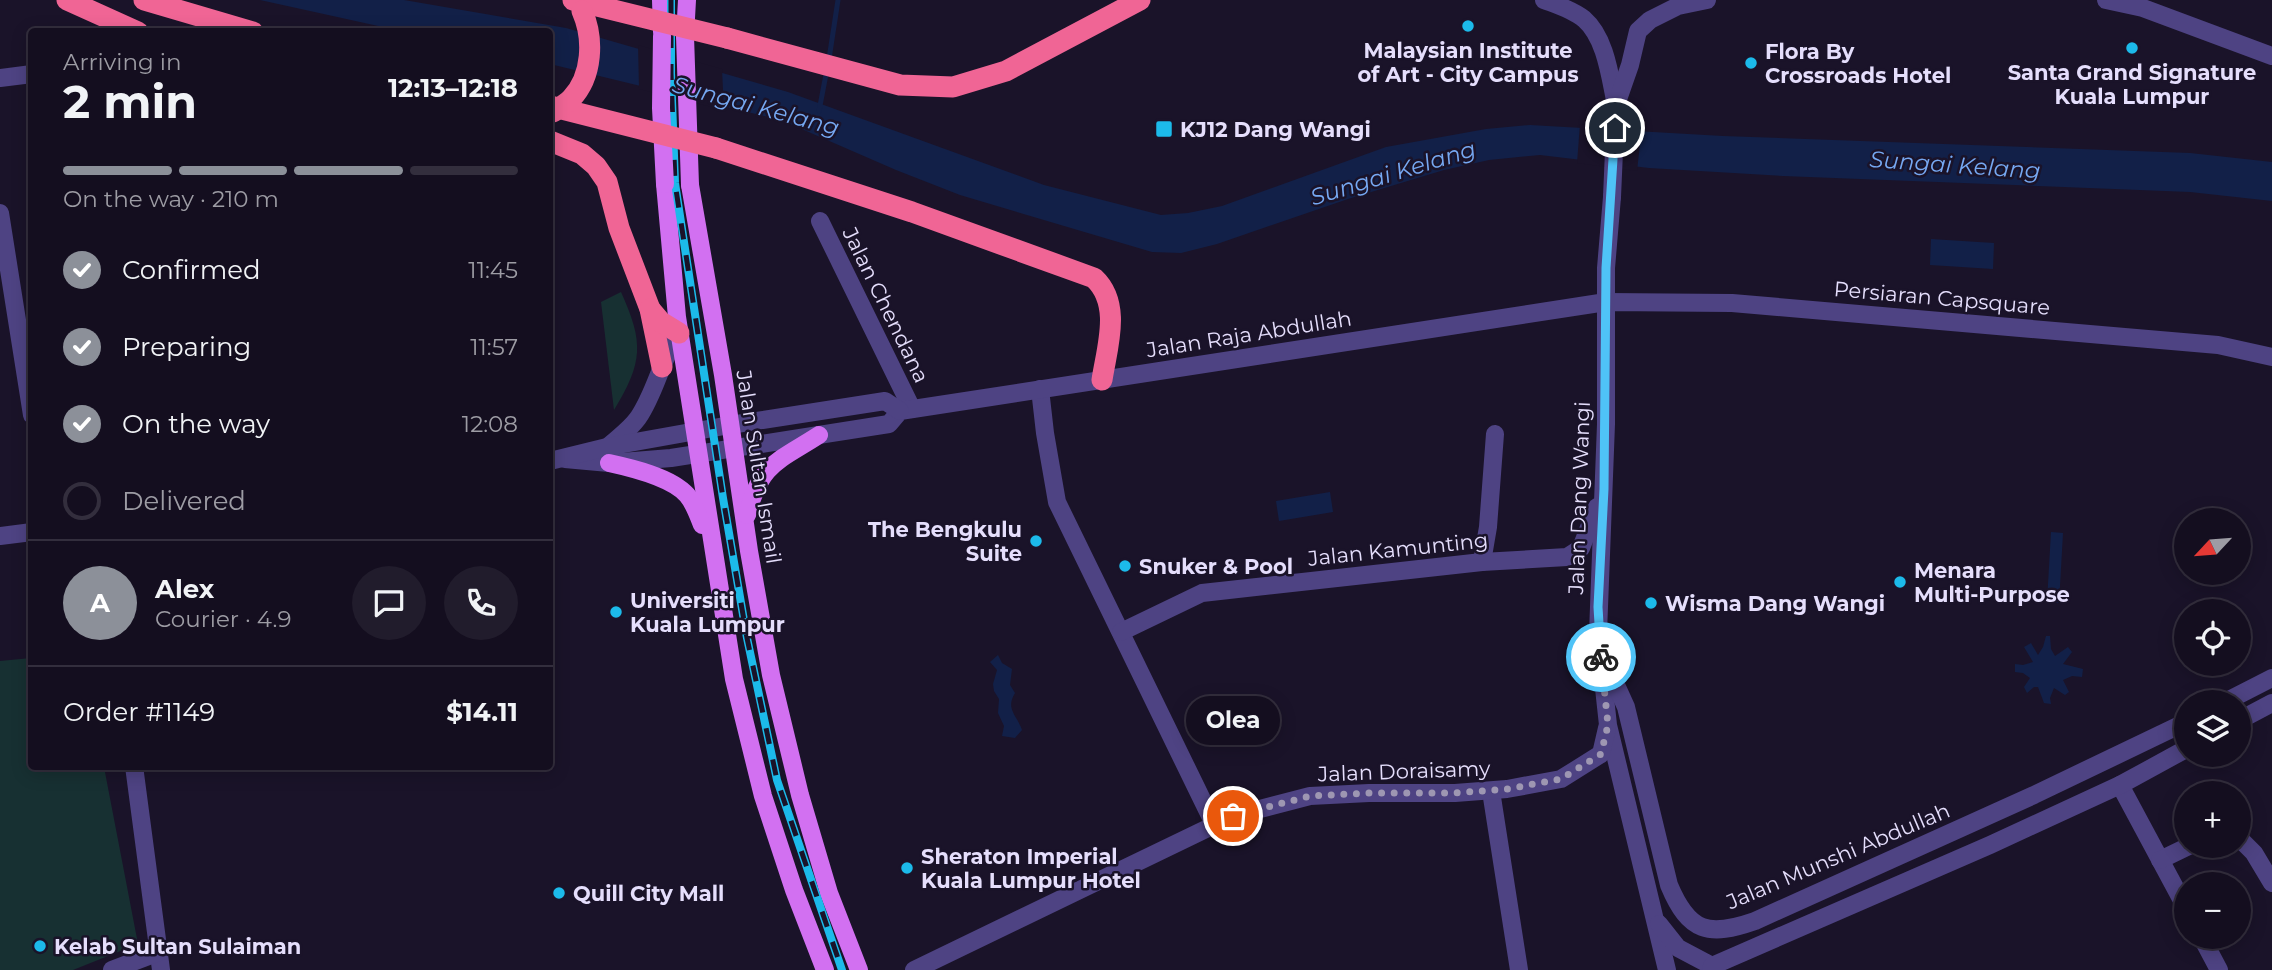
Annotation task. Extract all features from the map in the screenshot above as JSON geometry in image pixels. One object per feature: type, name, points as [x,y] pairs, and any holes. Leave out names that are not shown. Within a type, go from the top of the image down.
[{"type":"highway","points":[[67,0],[129,28]]},
{"type":"highway","points":[[144,0],[239,28]]},
{"type":"highway","points":[[577,4],[727,38],[900,85],[953,88],[1006,71],[1140,0]]},
{"type":"highway","points":[[553,109],[572,98],[589,60],[592,41],[588,24],[577,4]]},
{"type":"highway","points":[[553,110],[716,148],[912,212],[1094,278],[1103,286],[1111,313],[1102,380]]},
{"type":"highway","points":[[553,142],[582,154],[596,166],[607,183],[619,228],[650,309],[662,367]]},
{"type":"highway","points":[[650,309],[661,322],[679,333]]},
{"type":"main road","points":[[661,0],[661,108],[672,278],[734,679],[763,796],[794,890],[825,970]]},
{"type":"main road","name":"Jalan Sultan Ismail","points":[[687,0],[685,36],[690,185],[768,663],[785,740],[829,892],[859,970]]},
{"type":"main road","points":[[746,522],[754,490],[761,477],[771,466],[819,435]]},
{"type":"main road","points":[[608,455],[665,480],[686,494],[697,511],[714,554]]},
{"type":"street","points":[[1544,0],[1582,17],[1592,28],[1605,57],[1616,105]]},
{"type":"street","points":[[1616,105],[1638,32],[1650,20],[1678,6],[1707,0]]},
{"type":"street","points":[[2106,0],[2156,13],[2272,56]]},
{"type":"street","points":[[0,78],[28,74]]},
{"type":"street","name":"Jalan Dang Wangi","points":[[1616,105],[1606,302],[1604,489],[1598,633],[1608,725],[1667,970]]},
{"type":"street","points":[[0,213],[28,390]]},
{"type":"street","name":"Jalan Chendana","points":[[820,221],[906,410]]},
{"type":"street","name":"Jalan Raja Abdullah","points":[[608,455],[694,432],[885,401],[906,410],[1606,302]]},
{"type":"street","name":"Persiaran Capsquare","points":[[1606,302],[1732,303],[2218,345],[2271,354]]},
{"type":"street","points":[[608,455],[638,418],[667,353],[679,333]]},
{"type":"street","points":[[1040,390],[1057,502],[1214,824]]},
{"type":"street","name":"Jalan Raja Abdullah","points":[[557,460],[608,455],[698,454],[889,425],[906,410]]},
{"type":"street","points":[[1482,562],[1488,527],[1495,434]]},
{"type":"street","name":"Jalan Kamunting","points":[[1121,632],[1202,593],[1482,562],[1567,557],[1581,548],[1604,489]]},
{"type":"street","points":[[0,536],[28,532]]},
{"type":"street","name":"Jalan Munshi Abdullah","points":[[1601,652],[1626,707],[1669,886],[1688,920],[1698,927],[1713,931],[1755,921],[2034,795],[2174,728]]},
{"type":"street","points":[[2248,690],[2272,678]]},
{"type":"street","points":[[2251,714],[2272,703]]},
{"type":"street","name":"Jalan Doraisamy","points":[[914,970],[1233,816],[1310,796],[1490,792],[1569,776],[1601,754],[1608,725]]},
{"type":"street","points":[[1653,916],[1678,948],[1712,968],[1990,845],[2120,785],[2174,756]]},
{"type":"street","points":[[111,970],[160,961],[135,770]]},
{"type":"street","points":[[2120,785],[2174,886]]},
{"type":"street","points":[[1490,792],[1520,970]]},
{"type":"street","points":[[2251,851],[2272,883]]},
{"type":"street","points":[[2160,860],[2174,853]]},
{"type":"street","points":[[2208,949],[2219,970]]},
{"type":"green space","points":[[621,292],[634,325],[637,352],[631,378],[614,410],[601,302]]},
{"type":"green space","points":[[28,658],[28,770],[105,770],[138,944],[73,970],[0,970],[0,661]]},
{"type":"water","name":"Sungai Kelang","points":[[260,0],[404,0],[566,28],[788,92],[1044,185],[1161,215],[1222,206],[1386,147],[1486,129],[1530,125],[1723,136],[2190,153],[2272,162],[2272,201],[2190,192],[1649,168],[1540,155],[1489,160],[1444,170],[1348,199],[1217,244],[1181,253],[1152,252],[960,195],[781,120],[553,65],[553,28],[387,28]]},
{"type":"water","points":[[1931,239],[1994,243],[1993,269],[1930,265]]},
{"type":"water","points":[[1330,492],[1333,512],[1279,521],[1276,501]]},
{"type":"water","points":[[2051,532],[2063,533],[2059,603],[2047,602]]},
{"type":"water","points":[[2046,636],[2050,636],[2051,649],[2055,656],[2068,647],[2072,652],[2063,664],[2083,669],[2082,677],[2072,676],[2063,680],[2069,692],[2065,695],[2054,688],[2051,704],[2044,703],[2038,687],[2027,693],[2024,687],[2030,678],[2015,672],[2015,664],[2033,662],[2024,647],[2031,643],[2038,655]]},
{"type":"water","points":[[998,655],[1002,663],[1012,669],[1010,685],[1015,693],[1011,703],[1022,730],[1015,738],[1002,736],[1004,726],[998,713],[999,699],[993,684],[997,670],[990,662]]},
{"type":"pier","points":[[638,45],[722,69],[724,110],[639,89]]},
{"type":"pier","points":[[1580,124],[1642,127],[1637,171],[1577,163]]},
{"type":"waterway","points":[[829,59],[838,0]]},
{"type":"waterway","name":"Sungai Kelang","points":[[819,111],[827,69]]},
{"type":"railway","points":[[671,0],[675,183],[747,638],[777,780],[842,970]]},
{"type":"way so far","points":[[1233,816],[1310,796],[1490,792],[1569,776],[1601,754],[1608,725],[1601,657]]},
{"type":"place","name":"Malaysian Institute of Art - City Campus","points":[[1468,26]]},
{"type":"place","name":"Santa Grand Signature Kuala Lumpur","points":[[2132,48]]},
{"type":"place","name":"Flora By Crossroads Hotel","points":[[1751,63]]},
{"type":"place","name":"KJ12 Dang Wangi","points":[[1164,129]]},
{"type":"place","name":"The Bengkulu Suite","points":[[1036,541]]},
{"type":"place","name":"Snuker & Pool","points":[[1125,566]]},
{"type":"place","name":"Menara Multi-Purpose","points":[[1900,582]]},
{"type":"place","name":"Wisma Dang Wangi","points":[[1651,603]]},
{"type":"place","name":"Universiti Kuala Lumpur","points":[[616,612]]},
{"type":"place","name":"Olea","points":[[1233,816]]},
{"type":"place","name":"Sheraton Imperial Kuala Lumpur Hotel","points":[[907,868]]},
{"type":"place","name":"Quill City Mall","points":[[559,893]]},
{"type":"place","name":"Kelab Sultan Sulaiman","points":[[40,946]]},
{"type":"route","points":[[1601,657],[1598,607],[1606,424],[1606,268],[1615,128]]}]
